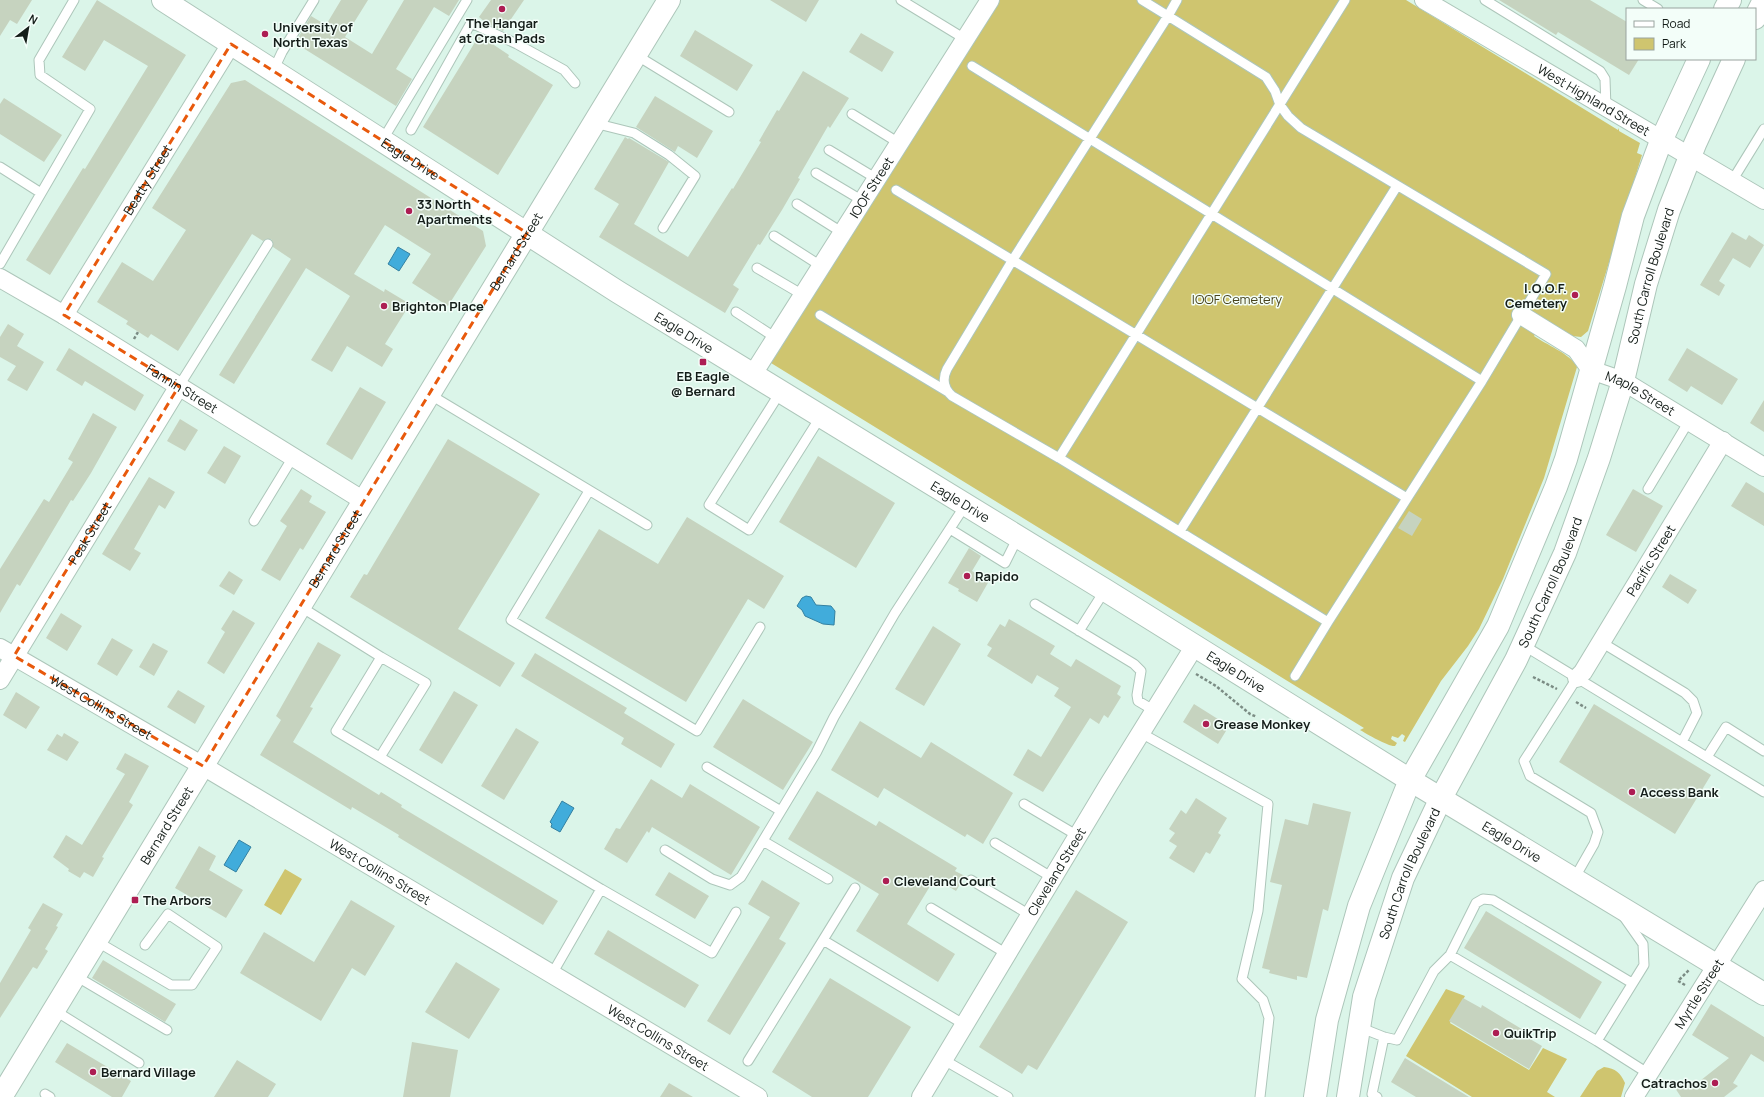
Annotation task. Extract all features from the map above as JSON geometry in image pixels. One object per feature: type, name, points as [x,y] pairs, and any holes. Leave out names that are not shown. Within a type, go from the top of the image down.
[{"type":"street","name":"Eagle Drive","points":[[163,0],[618,292],[966,504],[1410,780],[1764,994]]},
{"type":"street","name":"Bernard Street","points":[[1,1097],[74,975],[301,607],[669,0]]},
{"type":"street","name":"IOOF Street","points":[[753,374],[990,0]]},
{"type":"street","name":"West Highland Street","points":[[1424,0],[1764,200]]},
{"type":"street","points":[[1756,16],[1764,0]]},
{"type":"street","name":"Beatty Street","points":[[64,315],[231,44]]},
{"type":"street","points":[[1315,1097],[1328,1020],[1359,906],[1410,780],[1498,626],[1558,480],[1615,286],[1633,216],[1661,140],[1699,60]]},
{"type":"street","name":"South Carroll Boulevard","points":[[1348,1097],[1364,997],[1403,878],[1441,798],[1523,645],[1566,553],[1599,458],[1623,381],[1646,284],[1663,227],[1690,156],[1734,60]]},
{"type":"street","name":"Fannin Street","points":[[0,278],[64,315],[364,501]]},
{"type":"street","name":"Maple Street","points":[[1521,315],[1576,349],[1591,370],[1623,381],[1764,467]]},
{"type":"street","name":"Peak Street","points":[[0,680],[7,652],[179,386]]},
{"type":"street","name":"Pacific Street","points":[[1577,678],[1583,672],[1723,441]]},
{"type":"street","name":"Cleveland Street","points":[[921,1097],[1030,915],[1194,647]]},
{"type":"street","name":"West Collins Street","points":[[7,652],[203,766],[758,1097]]},
{"type":"street","name":"Myrtle Street","points":[[1634,1097],[1764,890]]},
{"type":"street","points":[[1328,1020],[1359,1027]]},
{"type":"lane","points":[[0,264],[90,109],[40,75],[39,60],[74,0]]},
{"type":"lane","points":[[273,71],[282,52],[314,0]]},
{"type":"lane","points":[[382,141],[467,0]]},
{"type":"lane","points":[[901,0],[965,39]]},
{"type":"lane","points":[[1142,0],[1266,77],[1275,90],[1280,105],[1288,116],[1301,128],[1546,274],[1482,381],[1295,676]]},
{"type":"lane","points":[[949,393],[944,380],[947,369],[1012,261],[1177,0]]},
{"type":"lane","points":[[1059,458],[1345,0]]},
{"type":"lane","points":[[1485,0],[1600,71],[1605,79],[1606,108]]},
{"type":"lane","points":[[1643,0],[1656,8]]},
{"type":"lane","points":[[411,130],[472,23],[517,44],[564,70],[575,83]]},
{"type":"lane","points":[[636,55],[729,112]]},
{"type":"lane","points":[[972,66],[1482,381]]},
{"type":"lane","points":[[852,114],[899,143]]},
{"type":"lane","points":[[594,123],[634,133],[669,155],[695,176],[663,228]]},
{"type":"lane","points":[[1732,181],[1764,129]]},
{"type":"lane","points":[[829,150],[877,179]]},
{"type":"lane","points":[[0,167],[42,193]]},
{"type":"lane","points":[[816,173],[863,201]]},
{"type":"lane","points":[[1180,531],[1398,186]]},
{"type":"lane","points":[[896,190],[1407,498]]},
{"type":"lane","points":[[797,204],[842,233]]},
{"type":"lane","points":[[774,236],[821,266]]},
{"type":"lane","points":[[179,386],[268,244]]},
{"type":"lane","points":[[757,268],[803,295]]},
{"type":"lane","points":[[736,312],[776,338]]},
{"type":"lane","points":[[820,315],[1180,531],[1328,622]]},
{"type":"lane","points":[[781,391],[709,505],[749,530],[820,416]]},
{"type":"lane","points":[[430,394],[647,525]]},
{"type":"lane","points":[[1648,489],[1689,421]]},
{"type":"lane","points":[[254,521],[293,457]]},
{"type":"lane","points":[[589,491],[511,620],[697,731],[760,627]]},
{"type":"lane","points":[[665,850],[712,879],[730,885],[741,877],[816,753],[834,717],[895,613],[966,504]]},
{"type":"lane","points":[[950,529],[1005,563],[1018,537]]},
{"type":"lane","points":[[1079,631],[1105,590]]},
{"type":"lane","points":[[1035,604],[1134,664],[1141,671],[1137,695],[1138,701],[1155,711]]},
{"type":"lane","points":[[301,607],[426,683],[380,757]]},
{"type":"lane","points":[[1601,642],[1685,693],[1693,701],[1697,713],[1682,742]]},
{"type":"lane","points":[[1523,645],[1764,792]]},
{"type":"lane","points":[[381,657],[336,731],[601,889],[712,953],[736,912]]},
{"type":"lane","points":[[1574,879],[1594,844],[1598,832],[1591,813],[1530,776],[1524,761],[1577,678]]},
{"type":"lane","points":[[1707,757],[1726,727],[1764,751]]},
{"type":"lane","points":[[1141,733],[1268,804],[1258,911],[1242,980],[1263,1000],[1269,1018],[1260,1097]]},
{"type":"lane","points":[[708,767],[781,811]]},
{"type":"lane","points":[[1024,804],[1078,836]]},
{"type":"lane","points":[[763,841],[828,879]]},
{"type":"lane","points":[[995,843],[1053,878]]},
{"type":"lane","points":[[971,880],[1030,915]]},
{"type":"lane","points":[[748,1061],[854,888]]},
{"type":"lane","points":[[552,974],[601,889]]},
{"type":"lane","points":[[1359,1027],[1384,1037],[1397,1040],[1434,971],[1450,955],[1476,903],[1483,899],[1493,900],[1632,983]]},
{"type":"lane","points":[[1597,1041],[1644,965],[1643,944],[1616,904]]},
{"type":"lane","points":[[931,908],[1007,954]]},
{"type":"lane","points":[[96,941],[171,985],[192,985],[217,947],[168,914],[145,945]]},
{"type":"lane","points":[[823,940],[965,1025]]},
{"type":"lane","points":[[1450,955],[1597,1041],[1649,1074]]},
{"type":"lane","points":[[74,975],[167,1030]]},
{"type":"lane","points":[[54,1010],[140,1063]]},
{"type":"lane","points":[[1377,1097],[1372,1094],[1384,1037]]},
{"type":"lane","points":[[944,1060],[1008,1097]]},
{"type":"path","points":[[133,340],[138,332]]},
{"type":"path","points":[[1196,673],[1216,686],[1250,714],[1257,717]]},
{"type":"path","points":[[1533,677],[1556,689]]},
{"type":"path","points":[[1574,700],[1586,708]]},
{"type":"path","points":[[1688,987],[1678,981],[1691,968]]},
{"type":"highlighted area","points":[[231,44],[527,233],[203,766],[14,656],[179,386],[64,315]]},
{"type":"green space","name":"IOOF Cemetery","points":[[1000,0],[1406,0],[1618,130],[1619,128],[1619,131],[1640,143],[1637,153],[1642,155],[1588,331],[1581,337],[1572,336],[1545,319],[1534,336],[1564,354],[1574,362],[1577,367],[1544,478],[1503,579],[1479,629],[1441,681],[1405,742],[1403,741],[1405,736],[1402,734],[1398,738],[1392,736],[1391,739],[1397,743],[1395,746],[1392,746],[1360,730],[1364,728],[771,363]]},
{"type":"green space","points":[[285,869],[302,879],[281,915],[264,905]]},
{"type":"green space","points":[[1446,989],[1465,996],[1450,1023],[1529,1070],[1543,1048],[1567,1059],[1547,1092],[1555,1097],[1472,1097],[1406,1056]]},
{"type":"green space","points":[[1604,1067],[1617,1072],[1623,1079],[1625,1083],[1621,1097],[1580,1097],[1597,1071]]},
{"type":"water","points":[[398,247],[410,254],[399,271],[388,264]]},
{"type":"water","points":[[806,596],[811,597],[816,605],[831,606],[835,611],[834,625],[823,624],[805,616],[802,610],[797,606],[802,598]]},
{"type":"water","points":[[562,801],[574,808],[560,832],[551,827],[552,824],[550,822]]},
{"type":"water","points":[[239,840],[251,847],[236,872],[224,865]]},
{"type":"building","points":[[0,0],[32,0],[17,24],[10,20],[0,36]]},
{"type":"building","points":[[97,0],[186,55],[50,275],[26,260],[83,168],[85,169],[148,66],[104,40],[85,71],[62,57]]},
{"type":"building","points":[[341,0],[368,0],[345,37],[372,54],[404,0],[459,0],[449,16],[434,7],[396,69],[412,79],[396,106],[295,43],[311,16],[326,25]]},
{"type":"building","name":"The Hangar at Crash Pads","points":[[491,0],[524,0],[503,31],[486,23],[479,17]]},
{"type":"building","points":[[770,0],[819,0],[806,22]]},
{"type":"building","points":[[1499,0],[1590,0],[1626,21],[1626,60],[1638,60],[1629,75],[1558,32],[1556,35]]},
{"type":"building","points":[[695,30],[753,65],[737,91],[680,56]]},
{"type":"building","points":[[861,33],[894,52],[882,72],[849,52]]},
{"type":"building","points":[[480,34],[496,41],[494,45],[509,55],[508,57],[553,85],[498,175],[423,127]]},
{"type":"building","points":[[803,71],[849,98],[830,128],[828,126],[798,178],[800,179],[782,210],[760,245],[758,244],[733,285],[739,289],[725,313],[599,237],[619,204],[594,189],[625,137],[669,162],[634,224],[688,257],[732,188],[733,189],[761,142],[759,141],[777,110],[779,111]]},
{"type":"building","points":[[245,80],[483,231],[486,246],[448,306],[412,283],[431,254],[385,225],[354,274],[384,292],[385,289],[410,304],[385,344],[393,349],[382,367],[347,346],[332,372],[311,360],[350,296],[306,268],[234,384],[219,375],[291,259],[273,247],[273,242],[271,239],[266,239],[263,241],[252,234],[178,351],[151,334],[148,338],[126,324],[128,321],[97,302],[122,262],[153,281],[186,230],[152,208],[231,83]]},
{"type":"building","points":[[655,96],[713,131],[697,158],[678,146],[675,152],[636,127]]},
{"type":"building","points":[[4,98],[62,135],[44,162],[0,134],[0,104]]},
{"type":"building","points":[[1732,232],[1746,240],[1749,235],[1764,245],[1750,268],[1733,258],[1719,281],[1725,285],[1719,296],[1700,285]]},
{"type":"building","points":[[8,324],[24,334],[17,346],[44,362],[27,391],[7,380],[16,366],[0,357],[0,337]]},
{"type":"building","points":[[69,348],[144,395],[135,411],[85,381],[82,386],[56,370]]},
{"type":"building","points":[[1687,348],[1738,379],[1722,405],[1691,386],[1687,392],[1668,380]]},
{"type":"building","points":[[360,387],[386,402],[352,460],[326,444]]},
{"type":"building","points":[[1764,400],[1764,432],[1750,423]]},
{"type":"building","points":[[93,413],[117,427],[91,473],[73,501],[71,500],[20,586],[17,584],[0,613],[0,569],[44,499],[49,502],[73,462],[68,459]]},
{"type":"building","points":[[180,419],[198,430],[185,451],[167,441]]},
{"type":"building","points":[[448,439],[540,494],[458,629],[515,663],[500,687],[350,597],[364,574],[367,575]]},
{"type":"building","points":[[224,446],[241,456],[225,484],[207,473]]},
{"type":"building","points":[[818,456],[895,503],[856,568],[779,522]]},
{"type":"building","points":[[149,477],[175,492],[165,509],[159,505],[134,549],[141,553],[130,571],[102,554]]},
{"type":"building","points":[[1746,482],[1764,493],[1764,526],[1731,506]]},
{"type":"building","points":[[301,489],[312,496],[309,502],[326,512],[303,550],[300,548],[280,581],[261,570],[287,526],[280,521]]},
{"type":"building","points":[[1633,489],[1663,506],[1636,552],[1606,535]]},
{"type":"building","points":[[1409,511],[1422,519],[1412,536],[1398,528]]},
{"type":"building","points":[[687,517],[784,576],[764,609],[748,599],[686,702],[545,618],[599,529],[658,564]]},
{"type":"building","name":"Rapido","points":[[969,548],[981,556],[972,571],[989,581],[977,602],[958,591],[959,589],[948,583]]},
{"type":"building","points":[[229,571],[243,580],[234,595],[219,586]]},
{"type":"building","points":[[1670,574],[1697,590],[1688,604],[1662,587]]},
{"type":"building","points":[[233,610],[255,623],[224,674],[207,663],[225,632],[221,629]]},
{"type":"building","points":[[61,613],[82,626],[67,651],[46,638]]},
{"type":"building","points":[[1009,619],[1055,646],[1050,654],[1071,667],[1076,659],[1121,686],[1117,694],[1121,697],[1108,718],[1104,715],[1099,724],[1090,718],[1043,792],[1013,775],[1028,749],[1041,757],[1071,707],[1054,696],[1059,688],[1037,675],[1032,684],[987,656],[992,648],[987,645],[1000,624],[1005,627]]},
{"type":"building","points":[[933,626],[961,644],[924,706],[895,689]]},
{"type":"building","points":[[112,638],[133,650],[117,676],[97,664]]},
{"type":"building","points":[[318,642],[341,655],[310,707],[313,708],[293,742],[379,795],[381,792],[402,805],[401,807],[558,901],[543,925],[398,837],[399,835],[352,807],[351,810],[260,755],[281,720],[276,716]]},
{"type":"building","points":[[153,643],[168,651],[154,676],[139,667]]},
{"type":"building","points":[[535,653],[627,708],[624,713],[675,744],[661,768],[621,744],[624,738],[521,676]]},
{"type":"building","points":[[178,690],[205,706],[195,724],[167,707]]},
{"type":"building","points":[[454,691],[478,705],[442,764],[419,750]]},
{"type":"building","points":[[16,692],[40,707],[26,729],[3,715]]},
{"type":"building","points":[[743,699],[813,742],[783,790],[713,747]]},
{"type":"building","name":"Grease Monkey","points":[[1194,704],[1229,726],[1218,744],[1183,722]]},
{"type":"building","points":[[1594,704],[1711,775],[1675,834],[1559,762]]},
{"type":"building","points":[[860,721],[921,758],[931,742],[1013,793],[983,844],[967,834],[965,837],[884,788],[878,798],[831,770]]},
{"type":"building","points":[[516,728],[539,742],[504,800],[481,786]]},
{"type":"building","points":[[64,733],[79,742],[67,761],[47,750],[57,734],[62,737]]},
{"type":"building","points":[[125,753],[149,766],[129,802],[133,805],[102,857],[104,858],[93,877],[84,872],[80,878],[68,871],[69,869],[53,857],[66,835],[82,845],[125,774],[116,769]]},
{"type":"building","points":[[651,779],[682,798],[690,784],[760,827],[731,875],[652,827],[649,833],[647,831],[627,863],[604,849],[616,828],[620,829]]},
{"type":"building","points":[[817,791],[876,826],[879,821],[957,868],[955,871],[965,876],[956,891],[935,878],[907,924],[955,954],[938,982],[856,931],[879,894],[788,839]]},
{"type":"building","points":[[1196,798],[1227,818],[1218,833],[1221,835],[1210,854],[1206,852],[1194,873],[1169,858],[1177,846],[1169,841],[1175,833],[1169,829],[1181,810],[1186,814]]},
{"type":"building","points":[[1313,803],[1351,812],[1328,911],[1323,909],[1307,978],[1297,976],[1297,980],[1269,973],[1270,970],[1262,968],[1282,885],[1270,882],[1285,819],[1308,825]]},
{"type":"building","points":[[199,846],[216,856],[209,870],[243,890],[226,918],[175,888]]},
{"type":"building","points":[[669,872],[709,896],[695,919],[655,895]]},
{"type":"building","points":[[762,880],[800,903],[779,939],[786,943],[730,1035],[707,1021],[770,917],[748,904]]},
{"type":"building","points":[[1076,890],[1128,922],[1037,1070],[1028,1065],[1022,1074],[979,1047]]},
{"type":"building","points":[[351,900],[395,926],[365,976],[352,968],[321,1021],[240,973],[264,932],[314,962]]},
{"type":"building","points":[[43,903],[63,914],[56,926],[58,927],[45,949],[48,951],[37,969],[33,967],[0,1018],[0,983],[31,930],[28,928]]},
{"type":"building","name":"QuikTrip","points":[[1486,911],[1602,982],[1580,1019],[1464,948]]},
{"type":"building","points":[[608,930],[699,985],[685,1008],[594,954]]},
{"type":"building","points":[[103,960],[176,1004],[165,1022],[92,978]]},
{"type":"building","points":[[456,962],[500,989],[469,1039],[425,1012]]},
{"type":"building","points":[[830,978],[911,1027],[868,1097],[812,1097],[772,1072]]},
{"type":"building","name":"QuikTrip","points":[[1463,998],[1481,1008],[1482,1005],[1525,1031],[1523,1035],[1542,1046],[1529,1069],[1449,1021]]},
{"type":"building","points":[[1711,1004],[1764,1037],[1764,1062],[1751,1054],[1733,1083],[1738,1086],[1724,1097],[1681,1097],[1675,1088],[1684,1080],[1691,1088],[1729,1058],[1692,1035]]},
{"type":"building","points":[[412,1042],[458,1050],[450,1097],[403,1097]]},
{"type":"building","name":"Bernard Village","points":[[67,1043],[131,1081],[122,1097],[112,1097],[55,1062]]},
{"type":"building","points":[[1405,1058],[1469,1097],[1416,1097],[1391,1082]]},
{"type":"building","points":[[237,1060],[276,1084],[268,1097],[214,1097]]},
{"type":"building","points":[[669,1083],[693,1097],[660,1097]]},
{"type":"place","name":"The Hangar at Crash Pads","points":[[502,9]]},
{"type":"place","name":"University of North Texas","points":[[265,34]]},
{"type":"place","name":"33 North Apartments","points":[[409,211]]},
{"type":"place","name":"I.O.O.F. Cemetery","points":[[1575,295]]},
{"type":"place","name":"Brighton Place","points":[[384,306]]},
{"type":"place","name":"EB Eagle @ Bernard","points":[[703,362]]},
{"type":"place","name":"Rapido","points":[[967,576]]},
{"type":"place","name":"Grease Monkey","points":[[1206,724]]},
{"type":"place","name":"Access Bank","points":[[1632,792]]},
{"type":"place","name":"Cleveland Court","points":[[886,881]]},
{"type":"place","name":"The Arbors","points":[[135,900]]},
{"type":"place","name":"QuikTrip","points":[[1496,1033]]},
{"type":"place","name":"Bernard Village","points":[[93,1072]]},
{"type":"place","name":"Catrachos","points":[[1715,1083]]}]
